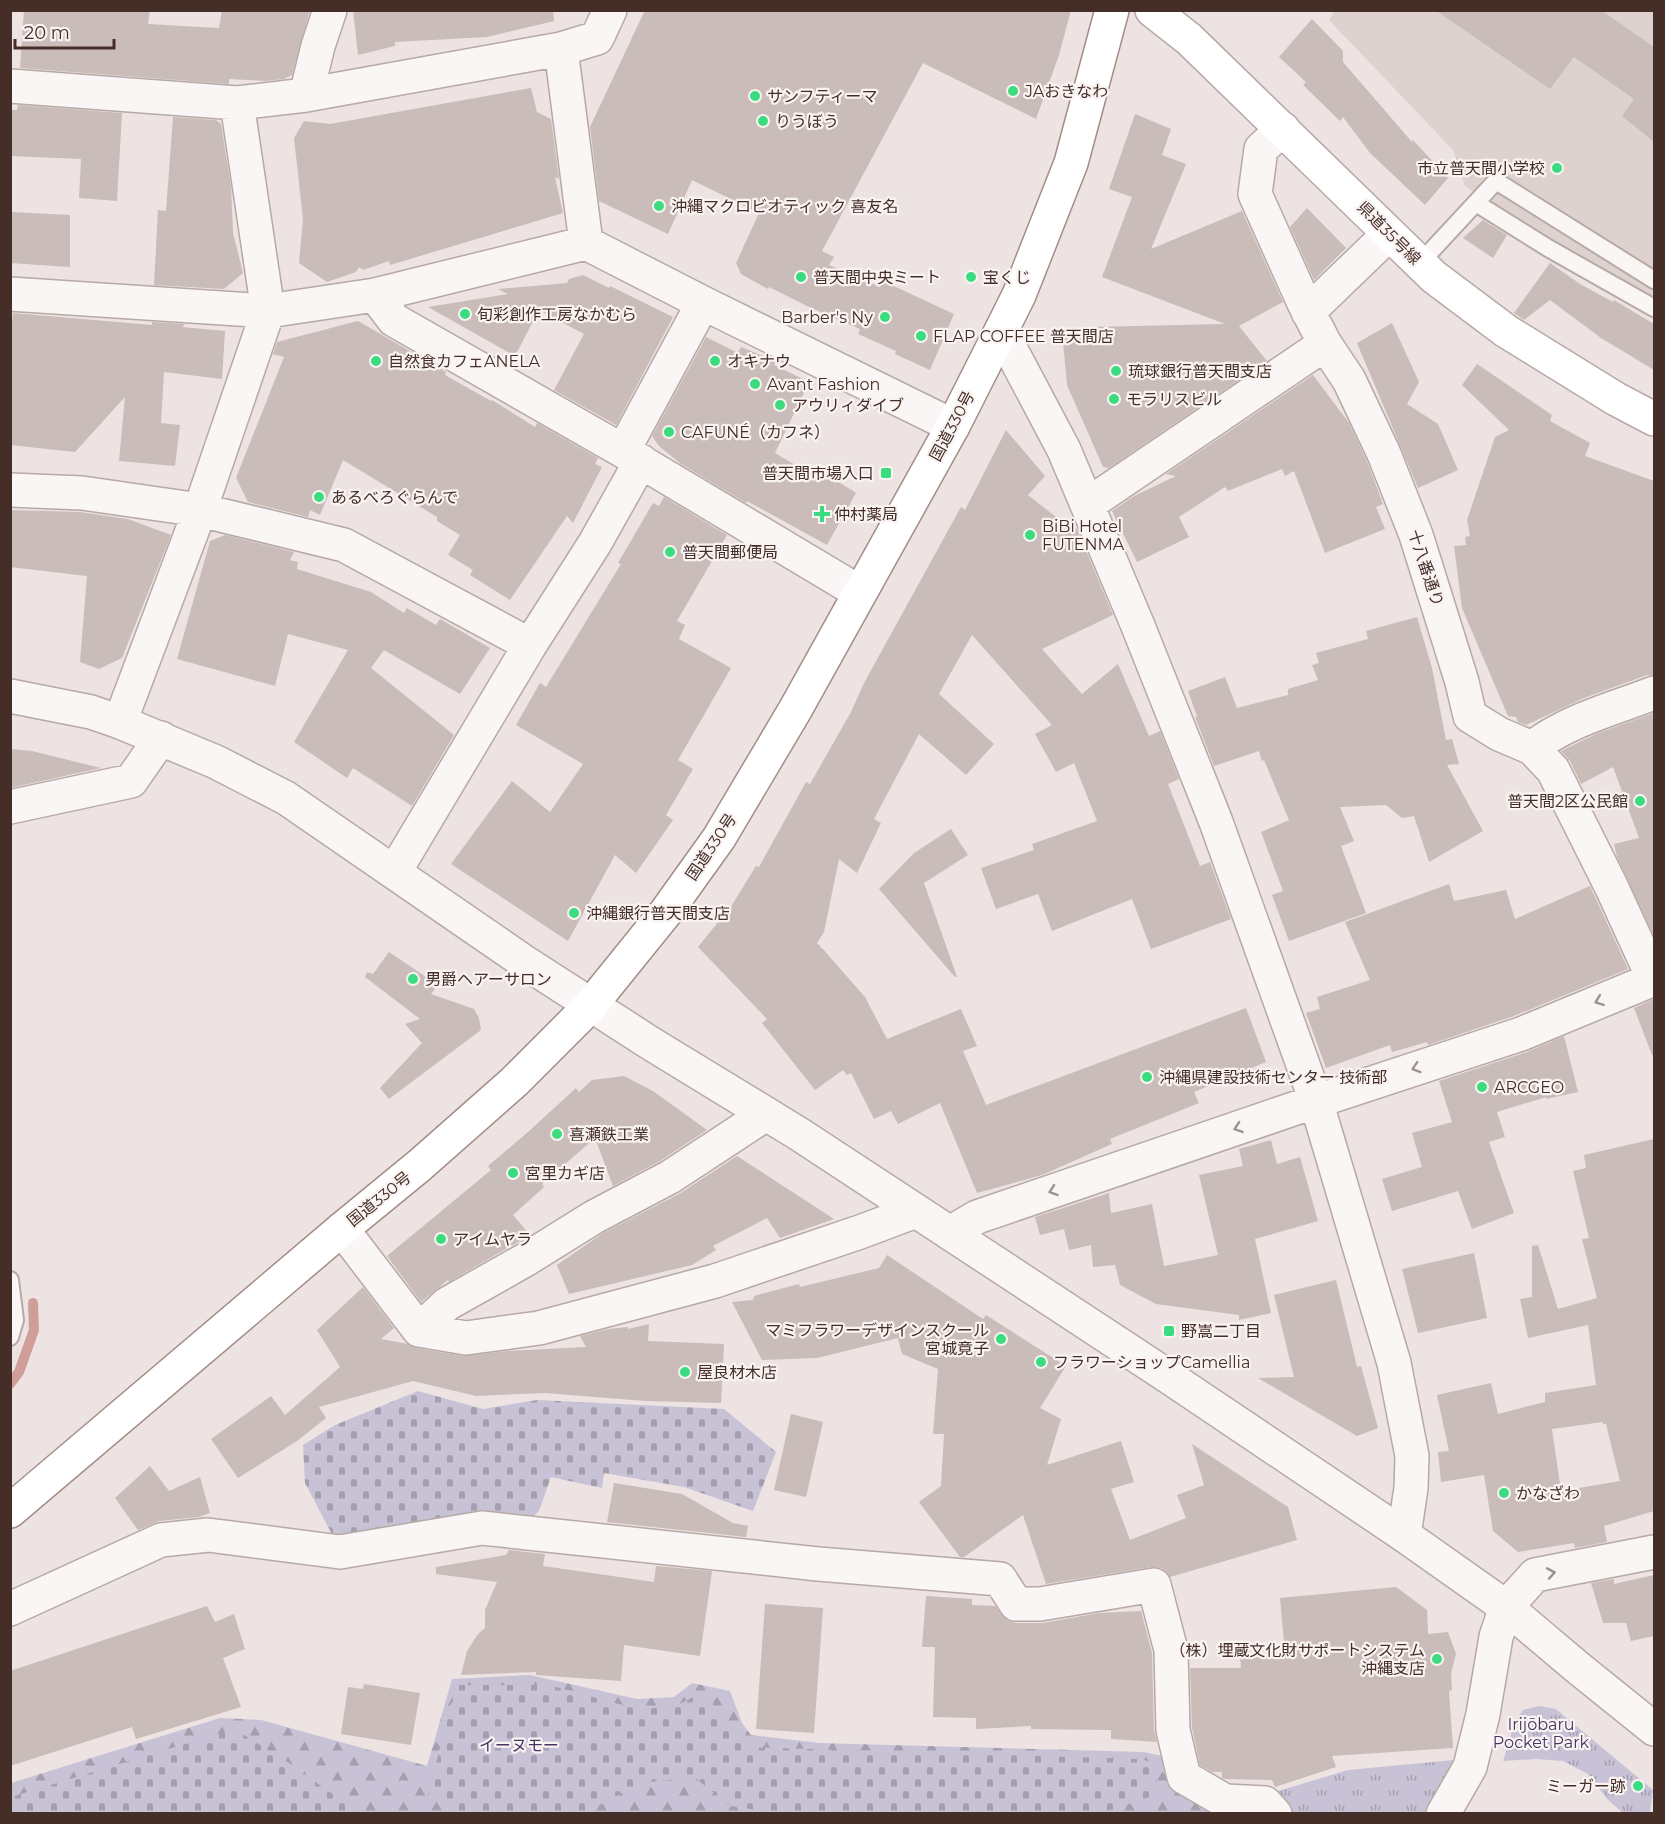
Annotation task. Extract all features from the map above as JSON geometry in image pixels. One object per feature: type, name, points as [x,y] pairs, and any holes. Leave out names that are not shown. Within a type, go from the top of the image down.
[{"type":"main road","name":"国道330号","points":[[10,1511],[420,1165],[514,1082],[590,1006],[666,912],[719,838],[795,710],[952,426],[1019,295],[1071,163],[1112,10]]},
{"type":"main road","name":"県道35号線","points":[[1152,10],[1189,39],[1419,264],[1506,331],[1616,399],[1654,418]]},
{"type":"street","points":[[306,95],[330,10]]},
{"type":"street","points":[[10,86],[237,103],[306,95],[561,49],[597,38],[610,10]]},
{"type":"street","points":[[561,49],[586,243]]},
{"type":"street","points":[[120,722],[200,510],[268,311],[237,103]]},
{"type":"street","name":"十八番通り","points":[[1283,129],[1261,149],[1255,194],[1308,312],[1325,344],[1349,380],[1384,454],[1416,535],[1462,682],[1470,716],[1499,734],[1532,748],[1553,770],[1612,888],[1654,980]]},
{"type":"street","points":[[1308,312],[1389,234]]},
{"type":"street","points":[[10,294],[268,311],[375,295],[586,243],[952,426]]},
{"type":"street","points":[[375,295],[394,320],[632,456],[859,592]]},
{"type":"street","points":[[395,872],[530,645],[595,543],[632,456],[703,303]]},
{"type":"street","points":[[1001,331],[1049,419],[1087,505],[1216,822],[1316,1101],[1394,1363],[1412,1456],[1411,1488],[1404,1534]]},
{"type":"street","points":[[1087,505],[1325,344]]},
{"type":"street","points":[[10,490],[82,493],[200,510],[344,544],[530,645]]},
{"type":"street","points":[[1532,748],[1549,735],[1573,723],[1654,693]]},
{"type":"street","points":[[10,696],[91,712],[120,722],[216,762],[286,798],[523,962],[766,1114],[950,1233],[1404,1534],[1506,1606],[1654,1729]]},
{"type":"street","points":[[10,807],[131,781],[161,738]]},
{"type":"street","points":[[950,1233],[977,1217],[1316,1101],[1521,1034],[1654,980]]},
{"type":"street","points":[[419,1330],[447,1304],[525,1260],[594,1217],[670,1177],[766,1114]]},
{"type":"street","points":[[342,1229],[419,1330],[465,1338],[539,1328],[715,1281],[916,1211]]},
{"type":"street","points":[[10,1609],[161,1540],[208,1535],[340,1552],[482,1528],[818,1564],[1000,1579],[1016,1604],[1040,1604],[1154,1585],[1171,1650],[1173,1730],[1184,1777],[1225,1801],[1265,1803],[1275,1814]]},
{"type":"street","points":[[1443,1814],[1470,1767],[1483,1714],[1496,1637],[1506,1606],[1535,1575],[1654,1552]]},
{"type":"lane","points":[[1419,264],[1496,181],[1654,280]]},
{"type":"lane","points":[[1476,203],[1548,248],[1654,308]]},
{"type":"lane","points":[[10,1280],[15,1320],[10,1337]]},
{"type":"shaded area","name":"市立普天間小学校","points":[[1335,10],[1654,11],[1654,297],[1490,204],[1465,186],[1453,150],[1329,20]]},
{"type":"green space","points":[[418,1391],[483,1409],[537,1400],[724,1409],[776,1452],[753,1511],[684,1487],[604,1473],[602,1488],[551,1477],[539,1511],[525,1524],[336,1542],[305,1483],[303,1445],[335,1425]]},
{"type":"green space","name":"イーヌモー","points":[[530,1675],[637,1699],[674,1697],[692,1683],[730,1691],[742,1723],[751,1735],[819,1743],[1144,1752],[1167,1757],[1225,1814],[11,1814],[11,1783],[220,1718],[261,1720],[427,1766],[452,1679]]},
{"type":"green space","points":[[456,1685],[548,1685],[638,1709],[674,1707],[701,1693],[729,1720],[742,1747],[1140,1759],[1160,1764],[1152,1796],[1102,1813],[777,1813],[730,1806],[694,1777],[640,1783],[585,1813],[460,1813],[428,1795]]},
{"type":"green space","name":"Irijōbaru Pocket Park","points":[[1539,1706],[1556,1709],[1653,1790],[1650,1813],[1623,1813],[1607,1799],[1588,1774],[1563,1761],[1536,1759],[1503,1761],[1515,1721],[1523,1710]]},
{"type":"green space","points":[[234,1729],[294,1766],[358,1813],[11,1813],[11,1797]]},
{"type":"green space","points":[[1454,1760],[1424,1813],[1286,1813],[1275,1792],[1348,1770]]},
{"type":"building","points":[[24,10],[150,10],[148,24],[219,28],[222,10],[310,10],[292,75],[284,79],[266,81],[229,79],[229,84],[20,68]]},
{"type":"building","points":[[353,10],[553,10],[554,21],[487,37],[395,42],[395,46],[358,55]]},
{"type":"building","name":"サンフティーマ","points":[[645,10],[1071,10],[1059,55],[1036,119],[923,63],[822,251],[834,257],[829,265],[880,287],[883,281],[954,314],[930,370],[858,334],[860,329],[769,287],[768,289],[741,274],[736,263],[759,213],[692,180],[668,234],[599,201],[590,127]]},
{"type":"building","points":[[1435,10],[1601,10],[1654,47],[1654,142],[1622,116],[1634,99],[1574,57],[1550,89]]},
{"type":"building","points":[[1312,19],[1343,51],[1343,62],[1412,142],[1413,140],[1448,178],[1425,205],[1370,153],[1343,117],[1340,121],[1303,85],[1306,82],[1279,57]]},
{"type":"building","points":[[531,88],[537,112],[551,119],[559,179],[555,177],[563,213],[390,265],[389,261],[363,270],[359,267],[356,272],[327,282],[299,263],[303,219],[294,138],[304,121],[330,124]]},
{"type":"building","points":[[18,105],[122,113],[117,201],[79,198],[81,159],[10,156],[10,110],[17,110]]},
{"type":"building","points":[[1135,114],[1171,129],[1162,155],[1186,164],[1151,249],[1242,211],[1283,302],[1239,326],[1267,361],[1109,468],[1103,467],[1067,385],[1062,331],[1091,327],[1225,324],[1102,277],[1132,197],[1109,189]]},
{"type":"building","points":[[173,117],[216,120],[221,124],[231,187],[233,233],[243,273],[224,289],[154,285],[158,210],[166,211]]},
{"type":"building","points":[[1307,208],[1346,248],[1314,280],[1290,227]]},
{"type":"building","points":[[10,212],[70,215],[70,267],[10,263]]},
{"type":"building","points":[[1483,220],[1507,235],[1493,258],[1463,238]]},
{"type":"building","points":[[1550,263],[1580,284],[1613,302],[1614,300],[1654,324],[1654,370],[1601,338],[1550,300],[1524,320],[1514,313]]},
{"type":"building","points":[[583,275],[673,317],[616,425],[554,390],[584,334],[539,310],[515,356],[428,307],[508,294],[498,289],[567,283],[569,279]]},
{"type":"building","points":[[13,313],[152,325],[152,322],[185,324],[182,327],[225,331],[222,379],[164,372],[161,423],[180,425],[175,466],[119,461],[125,397],[75,452],[10,445],[10,342]]},
{"type":"building","points":[[358,321],[535,427],[537,423],[598,458],[595,464],[602,467],[573,523],[567,516],[510,600],[470,575],[473,570],[448,555],[460,535],[437,521],[437,517],[343,460],[320,515],[310,510],[308,517],[248,502],[236,478],[284,357],[273,354],[277,342]]},
{"type":"building","points":[[1392,323],[1419,382],[1407,404],[1438,424],[1458,470],[1418,488],[1357,343]]},
{"type":"building","points":[[706,337],[738,353],[741,347],[776,361],[774,365],[809,382],[775,453],[817,478],[821,471],[856,493],[827,545],[747,501],[746,503],[681,464],[659,446],[652,436]]},
{"type":"building","points":[[1477,364],[1552,415],[1550,421],[1590,443],[1585,456],[1654,481],[1654,675],[1647,675],[1584,698],[1526,725],[1518,722],[1516,717],[1508,716],[1462,608],[1454,546],[1466,545],[1465,537],[1470,536],[1467,520],[1495,437],[1509,430],[1462,385]]},
{"type":"building","points":[[1313,375],[1349,423],[1367,461],[1383,504],[1376,507],[1385,529],[1325,553],[1294,471],[1285,476],[1282,469],[1228,491],[1225,487],[1179,517],[1189,537],[1137,562],[1112,511],[1134,496],[1176,476],[1166,474]]},
{"type":"building","points":[[1006,430],[1045,476],[1028,495],[1070,528],[1072,526],[1077,529],[1113,615],[1042,649],[1082,694],[1118,664],[1149,736],[1160,731],[1179,779],[1168,784],[1200,866],[1210,862],[1231,919],[1151,949],[1132,899],[1052,931],[1038,894],[996,909],[981,868],[1034,850],[1032,844],[1097,821],[1074,763],[1056,772],[1035,734],[1052,725],[972,635],[939,694],[994,744],[966,775],[919,734],[874,819],[881,823],[857,873],[839,859],[824,932],[817,943],[865,997],[887,1039],[961,1009],[977,1046],[963,1051],[986,1105],[1246,1008],[1266,1062],[1194,1092],[1199,1103],[1110,1139],[1112,1144],[1042,1175],[977,1193],[940,1103],[898,1124],[891,1111],[874,1119],[851,1073],[847,1075],[843,1070],[815,1090],[762,1023],[767,1019],[698,947],[732,905],[756,866],[759,867],[806,782],[810,784],[961,507],[965,510]]},
{"type":"building","points":[[664,497],[727,535],[677,621],[685,625],[679,639],[731,668],[678,760],[693,769],[666,815],[673,820],[636,873],[615,855],[568,941],[451,864],[512,781],[550,812],[583,764],[516,725],[540,683],[546,687],[621,564],[618,563],[653,503],[659,506]]},
{"type":"building","points":[[10,510],[80,512],[128,519],[171,535],[122,658],[99,669],[80,662],[87,576],[10,567]]},
{"type":"building","points":[[225,535],[294,552],[290,560],[298,562],[297,569],[371,592],[404,613],[407,608],[436,625],[440,619],[490,648],[460,694],[384,650],[371,668],[454,735],[412,806],[353,768],[347,778],[294,742],[348,650],[288,634],[275,686],[177,659],[210,541]]},
{"type":"building","points":[[1417,617],[1432,668],[1446,740],[1452,739],[1459,764],[1447,765],[1483,831],[1429,862],[1414,816],[1402,818],[1386,805],[1340,807],[1354,841],[1341,846],[1366,913],[1289,941],[1272,895],[1283,891],[1261,832],[1289,820],[1259,751],[1214,766],[1195,717],[1197,716],[1188,691],[1225,677],[1237,708],[1288,695],[1288,689],[1318,680],[1312,665],[1319,663],[1316,653],[1368,639],[1366,631]]},
{"type":"building","points":[[1654,713],[1654,936],[1617,857],[1614,844],[1639,838],[1613,767],[1581,784],[1570,761],[1561,751],[1598,733]]},
{"type":"building","points":[[10,749],[32,751],[101,768],[10,788]]},
{"type":"building","points":[[951,829],[968,855],[924,883],[957,977],[879,889],[914,853]]},
{"type":"building","points":[[1449,884],[1454,901],[1506,890],[1515,919],[1590,886],[1628,969],[1514,1016],[1428,1045],[1427,1042],[1392,1052],[1390,1045],[1326,1068],[1306,1013],[1320,1009],[1317,997],[1370,980],[1345,922]]},
{"type":"building","points":[[389,952],[438,985],[431,994],[474,1009],[479,1018],[481,1030],[389,1099],[380,1088],[422,1043],[405,1024],[420,1019],[365,977],[367,972],[373,974]]},
{"type":"building","points":[[1654,999],[1654,1055],[1652,1055],[1634,1008]]},
{"type":"building","points":[[1564,1036],[1578,1092],[1546,1099],[1546,1097],[1497,1112],[1505,1137],[1489,1142],[1514,1213],[1472,1229],[1458,1191],[1392,1211],[1382,1179],[1422,1167],[1412,1133],[1452,1122],[1439,1081],[1527,1052]]},
{"type":"building","points":[[624,1076],[653,1091],[707,1130],[660,1161],[613,1186],[595,1138],[542,1184],[544,1187],[513,1215],[530,1235],[449,1282],[448,1280],[421,1302],[387,1256],[491,1170],[488,1166],[576,1088],[579,1092],[592,1080]]},
{"type":"building","points":[[1654,1139],[1654,1511],[1604,1526],[1607,1542],[1575,1548],[1574,1543],[1518,1552],[1493,1531],[1484,1475],[1441,1482],[1438,1452],[1449,1451],[1437,1395],[1491,1383],[1498,1414],[1545,1402],[1545,1393],[1596,1385],[1588,1325],[1528,1338],[1520,1299],[1532,1297],[1532,1246],[1538,1245],[1558,1309],[1597,1298],[1582,1239],[1589,1238],[1573,1171],[1586,1168],[1584,1155]],"holes":[[[1603,1422],[1606,1424],[1620,1481],[1561,1491],[1552,1429]]]},
{"type":"building","points":[[1271,1140],[1277,1164],[1300,1157],[1318,1221],[1255,1239],[1271,1313],[1239,1320],[1239,1315],[1156,1304],[1120,1285],[1115,1265],[1093,1267],[1091,1245],[1069,1250],[1064,1229],[1040,1235],[1035,1217],[1109,1193],[1111,1213],[1152,1204],[1164,1266],[1218,1255],[1199,1175],[1243,1166],[1239,1149]]},
{"type":"building","points":[[737,1156],[834,1219],[780,1238],[767,1218],[713,1246],[716,1250],[692,1265],[569,1294],[557,1265],[603,1233],[679,1194]]},
{"type":"building","points":[[1474,1253],[1487,1318],[1418,1333],[1402,1269]]},
{"type":"building","points":[[887,1255],[983,1319],[986,1315],[1066,1366],[1040,1408],[1061,1419],[1047,1465],[1121,1441],[1134,1482],[1111,1489],[1130,1540],[1186,1518],[1177,1495],[1204,1485],[1192,1444],[1288,1507],[1297,1540],[1170,1577],[1161,1568],[1151,1567],[1046,1584],[1023,1515],[964,1557],[960,1557],[919,1502],[941,1486],[944,1434],[933,1434],[938,1369],[902,1354],[898,1338],[817,1358],[762,1360],[732,1302],[753,1300],[754,1296],[799,1284],[800,1287],[879,1268]]},
{"type":"building","points":[[1336,1280],[1357,1367],[1361,1366],[1378,1428],[1357,1436],[1258,1378],[1294,1377],[1274,1295]]},
{"type":"building","points":[[363,1287],[394,1328],[381,1339],[463,1356],[586,1347],[580,1336],[608,1329],[628,1327],[628,1329],[649,1324],[648,1341],[724,1344],[721,1403],[645,1401],[545,1393],[476,1396],[413,1381],[319,1407],[326,1418],[297,1441],[238,1478],[211,1439],[271,1396],[285,1415],[340,1367],[317,1330]]},
{"type":"building","points":[[791,1414],[823,1422],[806,1497],[774,1490]]},
{"type":"building","points":[[150,1466],[169,1491],[200,1477],[210,1513],[199,1517],[159,1521],[138,1530],[115,1498]]},
{"type":"building","points":[[614,1483],[682,1494],[733,1523],[748,1526],[746,1537],[607,1522]]},
{"type":"building","points":[[509,1550],[545,1554],[543,1566],[654,1582],[656,1566],[712,1571],[700,1656],[624,1645],[621,1681],[536,1675],[536,1672],[461,1675],[467,1651],[478,1634],[485,1628],[485,1610],[497,1582],[436,1574],[436,1567],[506,1555]]},
{"type":"building","points":[[1654,1575],[1654,1636],[1631,1641],[1626,1623],[1603,1623],[1591,1583],[1614,1579],[1614,1584]]},
{"type":"building","points":[[1396,1587],[1427,1610],[1428,1634],[1448,1632],[1456,1654],[1451,1673],[1452,1690],[1449,1691],[1453,1748],[1332,1756],[1336,1767],[1275,1787],[1272,1780],[1225,1779],[1222,1778],[1222,1772],[1212,1772],[1200,1765],[1192,1728],[1190,1668],[1241,1668],[1240,1657],[1285,1654],[1280,1598]]},
{"type":"building","points":[[926,1596],[972,1599],[972,1605],[995,1606],[1007,1620],[1016,1623],[1043,1623],[1099,1613],[1141,1611],[1152,1653],[1154,1730],[1157,1742],[1111,1739],[1111,1730],[1031,1729],[1031,1726],[976,1729],[976,1718],[933,1717],[935,1647],[922,1647]]},
{"type":"building","points":[[765,1604],[823,1608],[814,1733],[756,1729]]},
{"type":"building","points":[[207,1606],[215,1622],[234,1614],[245,1649],[223,1658],[241,1707],[136,1739],[132,1727],[10,1766],[10,1671]]},
{"type":"building","points":[[364,1684],[420,1693],[411,1745],[341,1734],[348,1687],[363,1689]]},
{"type":"waterway","points":[[10,1384],[19,1372],[34,1330],[33,1303]]},
{"type":"place","name":"JAおきなわ","points":[[1013,91]]},
{"type":"place","name":"サンフティーマ","points":[[755,96]]},
{"type":"place","name":"りうぼう","points":[[763,121]]},
{"type":"place","name":"市立普天間小学校","points":[[1557,168]]},
{"type":"place","name":"沖縄マクロビオティック 喜友名","points":[[659,206]]},
{"type":"place","name":"普天間中央ミート","points":[[801,277]]},
{"type":"place","name":"宝くじ","points":[[971,277]]},
{"type":"place","name":"旬彩創作工房なかむら","points":[[465,314]]},
{"type":"place","name":"Barber's Ny","points":[[885,317]]},
{"type":"place","name":"FLAP COFFEE 普天間店","points":[[921,336]]},
{"type":"place","name":"自然食カフェANELA","points":[[376,361]]},
{"type":"place","name":"オキナウ","points":[[715,361]]},
{"type":"place","name":"琉球銀行普天間支店","points":[[1116,371]]},
{"type":"place","name":"Avant Fashion","points":[[755,384]]},
{"type":"place","name":"モラリスビル","points":[[1114,399]]},
{"type":"place","name":"アウリィダイブ","points":[[780,405]]},
{"type":"place","name":"CAFUNÉ（カフネ）","points":[[669,432]]},
{"type":"place","name":"普天間市場入口","points":[[886,473]]},
{"type":"place","name":"あるべろぐらんで","points":[[319,497]]},
{"type":"place","name":"仲村薬局","points":[[822,514]]},
{"type":"place","name":"BiBi Hotel FUTENMA","points":[[1030,535]]},
{"type":"place","name":"普天間郵便局","points":[[670,552]]},
{"type":"place","name":"普天間2区公民館","points":[[1640,801]]},
{"type":"place","name":"沖縄銀行普天間支店","points":[[574,913]]},
{"type":"place","name":"男爵ヘアーサロン","points":[[413,979]]},
{"type":"place","name":"沖縄県建設技術センター 技術部","points":[[1147,1077]]},
{"type":"place","name":"ARCGEO","points":[[1482,1087]]},
{"type":"place","name":"喜瀬鉄工業","points":[[557,1134]]},
{"type":"place","name":"宮里カギ店","points":[[513,1173]]},
{"type":"place","name":"アイムヤラ","points":[[441,1239]]},
{"type":"place","name":"野嵩二丁目","points":[[1169,1331]]},
{"type":"place","name":"マミフラワーデザインスクール 宮城竟子","points":[[1001,1339]]},
{"type":"place","name":"フラワーショップCamellia","points":[[1041,1362]]},
{"type":"place","name":"屋良材木店","points":[[685,1372]]},
{"type":"place","name":"かなざわ","points":[[1504,1493]]},
{"type":"place","name":"（株）埋蔵文化財サポートシステム 沖縄支店","points":[[1437,1659]]},
{"type":"place","name":"ミーガー跡","points":[[1638,1786]]}]
